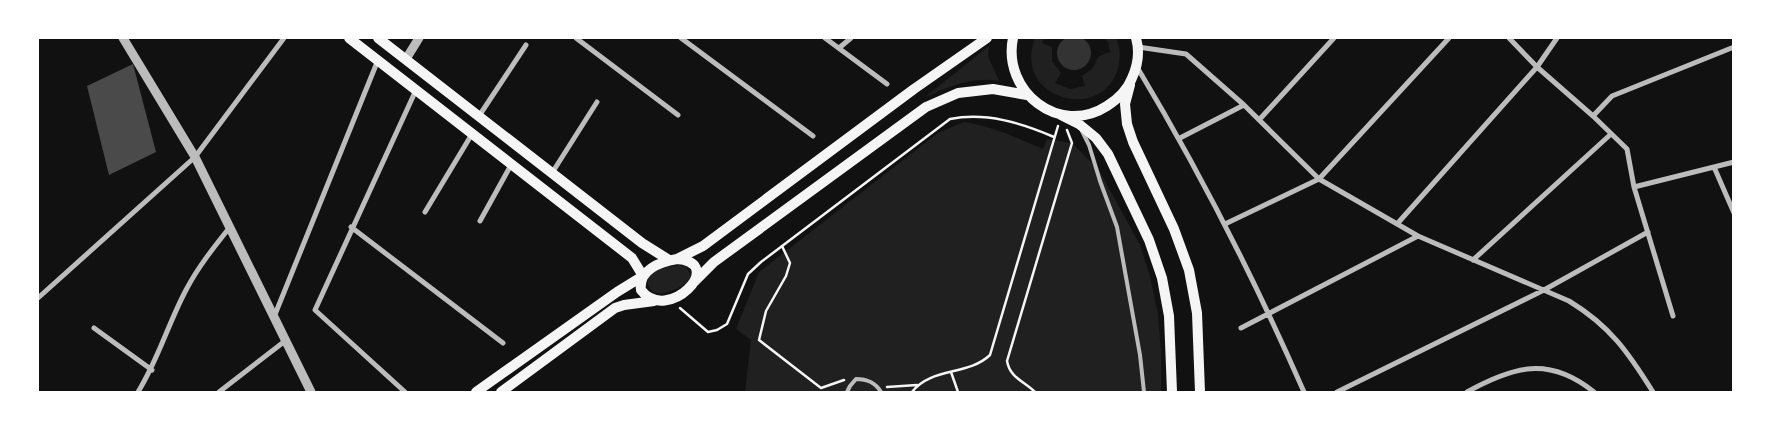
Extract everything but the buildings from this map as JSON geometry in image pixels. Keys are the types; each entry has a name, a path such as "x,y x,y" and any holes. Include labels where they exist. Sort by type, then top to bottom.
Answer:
{"main road":[{"path":"349,38 632,258 643,276"},
{"path":"378,38 642,243 673,259 686,260 694,266 696,273 694,282"},
{"path":"476,392 655,266 704,246 914,89 987,38"},
{"path":"1013,38 1011,59 1016,78 1027,95 1042,108 1078,124 1096,138 1108,154 1149,240 1162,278 1169,316 1172,392"},
{"path":"1137,42 1137,66 1125,104 1127,124 1133,142 1174,229 1189,270 1197,314 1200,392"},
{"path":"1061,115 1081,116 1100,111 1117,100 1130,85"},
{"path":"501,392 616,308 624,305 669,299 686,292 714,262 926,107 958,93 993,89 1027,95"},
{"path":"643,276 640,282 641,290 649,299 654,300"}],"street":[{"path":"123,38 195,157 311,392"},
{"path":"38,298 195,157 284,38"},
{"path":"406,59 419,38"},
{"path":"576,38 678,115"},
{"path":"681,38 813,136"},
{"path":"825,38 888,84"},
{"path":"839,48 851,38"},
{"path":"1259,120 1334,38"},
{"path":"1225,224 1319,179 1449,38"},
{"path":"1509,38 1537,67 1627,149 1634,187 1673,316"},
{"path":"1397,224 1537,67 1557,38"},
{"path":"1137,42 1186,54 1244,105 1319,179 1418,236 1569,301 1589,314 1610,332 1636,365 1653,392"},
{"path":"479,116 526,45"},
{"path":"1593,116 1612,96 1734,47"},
{"path":"274,317 378,60"},
{"path":"1137,66 1180,138 1225,224 1270,313 1304,392"},
{"path":"405,392 315,310 416,89"},
{"path":"552,173 597,102"},
{"path":"1180,138 1244,105"},
{"path":"425,212 472,134"},
{"path":"1473,260 1611,134"},
{"path":"1634,187 1734,162"},
{"path":"480,221 512,164"},
{"path":"1714,167 1734,213"},
{"path":"138,392 152,370 185,291 202,262 231,227"},
{"path":"351,228 503,343"},
{"path":"1337,392 1544,290 1648,232"},
{"path":"1241,328 1418,236"},
{"path":"94,328 152,370"},
{"path":"219,392 286,341"},
{"path":"1467,392 1506,374 1522,369 1537,368 1556,371 1572,377 1594,392"}],"lane":[{"path":"1078,124 1088,145 1117,227 1140,355 1144,392"},
{"path":"847,392 856,380 864,379 872,381 880,390"}],"path":[{"path":"912,392 928,378 977,364 990,355 1061,115"},
{"path":"1035,392 1013,375 1008,368 1007,361 1072,144 1061,115"},
{"path":"669,299 708,332 717,330 727,324 748,274 782,246 950,119 964,116 1007,121 1034,128 1054,137"},
{"path":"782,246 790,264 786,276 766,311 759,340 821,388 835,382 856,380"},
{"path":"951,372 958,392"},
{"path":"880,390 918,385"}],"shaded area":[{"path":"1074,36 1081,37 1086,41 1090,46 1090,60 1086,65 1081,69 1074,70 1067,69 1062,65 1058,60 1057,53 1058,46 1062,41 1067,37"},
{"path":"1035,38 1044,38 1042,43 1052,47 1052,61 1061,73 1055,83 1070,89 1085,86 1082,76 1092,69 1099,56 1110,52 1105,38 1116,38 1119,50 1119,64 1111,83 1097,95 1081,99 1064,97 1048,90 1036,77 1031,60"},
{"path":"989,46 988,56 999,81 970,81 925,97"},
{"path":"964,122 994,129 1043,149 1047,139 1072,143 1099,170 1140,245 1150,276 1158,314 1161,392 745,392 751,340 736,329 759,272 938,133"},
{"path":"680,265 686,267 691,275 684,284 663,293 651,290 648,279 653,273"}]}
